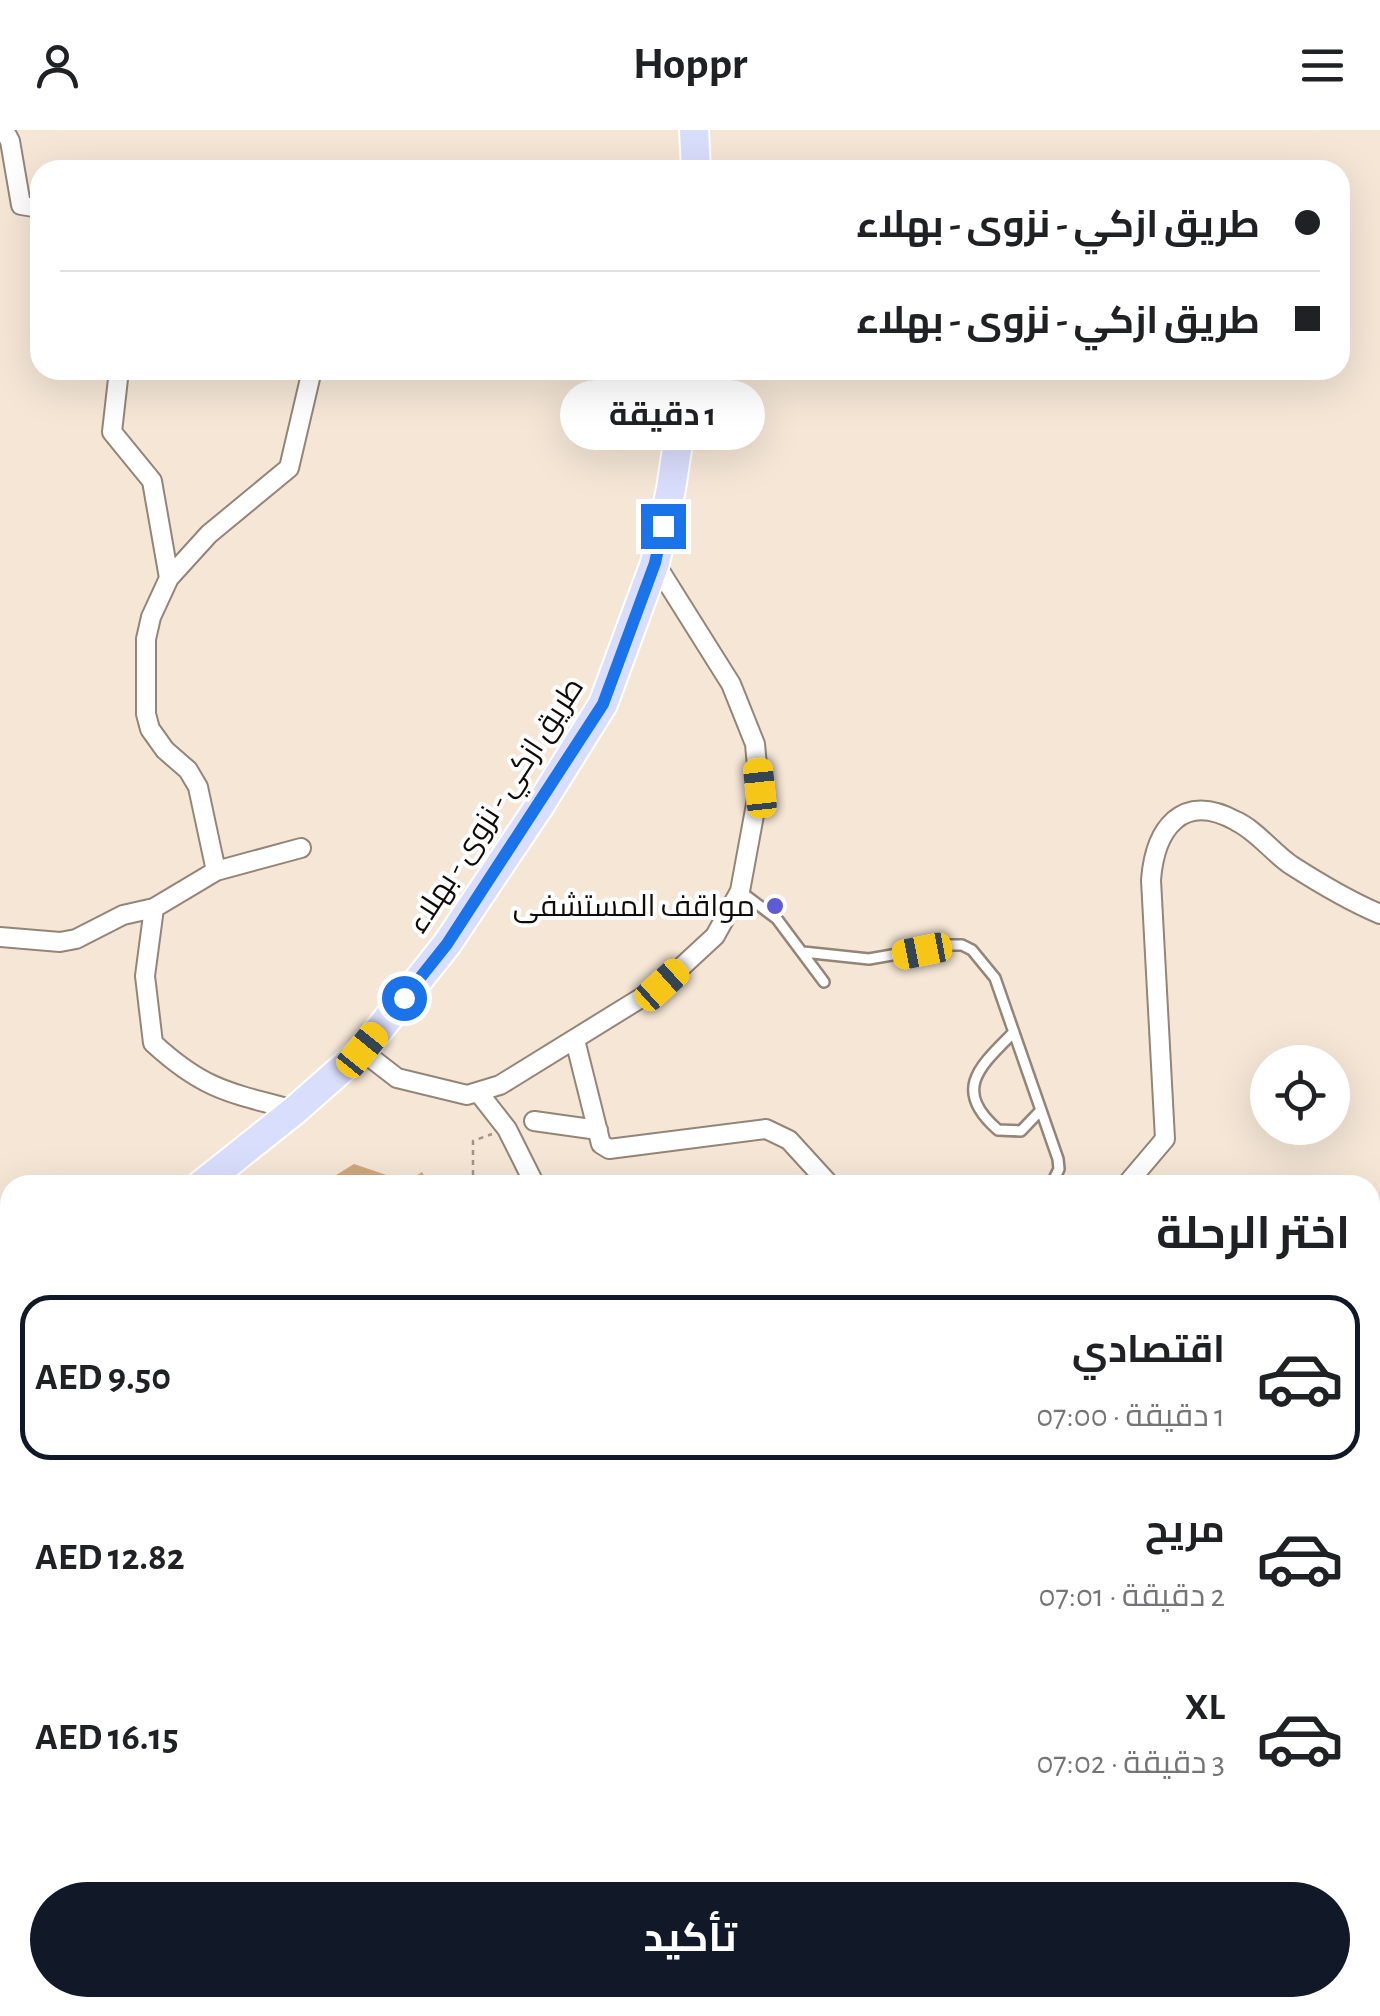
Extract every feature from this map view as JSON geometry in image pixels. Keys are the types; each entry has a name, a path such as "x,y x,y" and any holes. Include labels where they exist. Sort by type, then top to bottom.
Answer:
{"main road":[{"path":"694,130 696,160"},
{"name":"طريق ازكي - نزوى - بهلاء","path":"214,1175 362,1050 447,944 603,704 655,563 672,490 688,380"}],"street":[{"path":"4,130 10,141 21,205 30,206"},
{"path":"118,380 112,432 152,481 169,578"},
{"path":"216,871 198,787 188,770 165,750 150,729 146,714 146,639 150,617 169,578 210,534 289,468 310,380"},
{"path":"362,1050 397,1078 468,1095 500,1086 662,985 716,936 740,890 760,788 755,744 731,684 655,563"},
{"path":"1134,1175 1165,1139 1151,880 1154,851 1166,826 1188,813 1215,811 1240,822 1288,863 1380,914"},
{"path":"0,938 60,942 76,939 124,915 154,908 216,871 301,848"},
{"path":"154,908 146,976 153,1044 182,1071 214,1089 295,1110"},
{"path":"574,1040 602,1144 618,1149 766,1129 789,1140 821,1175"},
{"path":"478,1092 507,1129 530,1175"},
{"path":"534,1120 598,1130"}],"lane":[{"path":"740,890 777,919 824,982"},
{"path":"803,952 869,960 962,945 985,962 995,978 1058,1158 1056,1175"},
{"path":"1014,1032 984,1062 972,1096 978,1111 998,1130 1006,1132 1021,1130 1041,1110"}],"path":[{"path":"474,1175 473,1141 507,1129"}],"building":[{"path":"354,1164 386,1175 336,1175"}],"place":[{"name":"مواقف المستشفى","path":"775,906"}],"route":[{"path":"404,998 447,944 603,704 655,563 663,526"}]}
